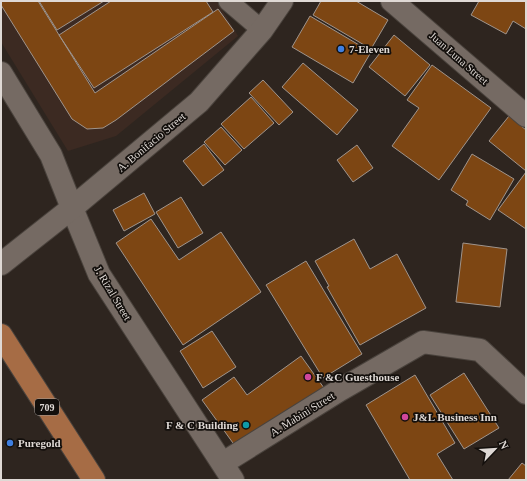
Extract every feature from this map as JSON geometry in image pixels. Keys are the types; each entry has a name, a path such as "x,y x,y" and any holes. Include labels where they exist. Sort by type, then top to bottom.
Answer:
{"main road":[{"name":"709","path":"1,335 94,480"}],"street":[{"path":"228,1 262,30"},
{"name":"A. Bonifacio Street","path":"1,264 72,208 199,102 262,30 282,1"},
{"name":"Juan Luna Street","path":"392,1 526,116"},
{"name":"J. Rizal Street","path":"1,73 50,155 99,274 228,472"},
{"name":"A. Mabini Street","path":"228,472 340,390 423,342 480,350 526,393"}],"shaded area":[{"path":"1,1 217,1 238,36 116,136 68,151 1,42"}],"building":[{"path":"1,1 38,1 95,93 218,9 234,31 116,120 103,128 87,129 72,119 1,5"},
{"path":"39,1 104,1 57,30"},
{"path":"111,1 206,1 213,12 94,88 59,35"},
{"path":"321,1 356,1 388,20 371,49 313,15"},
{"path":"479,1 526,1 526,29 513,21 506,34 471,15"},
{"path":"310,16 371,52 353,83 292,47"},
{"path":"394,35 430,65 405,96 369,67"},
{"path":"303,63 358,110 337,135 282,87"},
{"path":"432,65 491,108 439,180 392,146 419,108 407,100"},
{"path":"263,80 293,112 279,125 249,93"},
{"path":"251,97 274,123 244,149 221,124"},
{"path":"509,116 526,130 526,171 489,141"},
{"path":"221,127 242,150 225,165 204,142"},
{"path":"204,144 224,170 203,186 183,161"},
{"path":"357,145 373,168 353,182 337,160"},
{"path":"472,154 514,179 490,220 466,205 468,201 451,190"},
{"path":"526,172 526,229 498,210"},
{"path":"144,193 155,214 124,231 113,210"},
{"path":"181,197 203,233 178,248 156,212"},
{"path":"151,219 179,260 221,232 261,292 183,345 116,243"},
{"path":"354,239 370,269 397,254 426,308 360,345 327,287 329,286 315,261"},
{"path":"463,243 507,249 500,307 456,302"},
{"path":"306,261 362,354 323,378 266,285"},
{"path":"212,331 236,367 203,388 180,351"},
{"name":"F & C Building","path":"301,356 324,388 238,450 202,400 234,377 247,395"},
{"path":"464,373 499,428 464,449 430,395"},
{"path":"415,375 455,443 437,454 453,480 410,480 366,405"},
{"path":"522,463 526,466 526,480 508,480"}],"place":[{"name":"7-Eleven","path":"341,49"},
{"name":"F &C Guesthouse","path":"308,377"},
{"name":"J&L Business Inn","path":"405,417"},
{"name":"F & C Building","path":"246,425"},
{"name":"Puregold","path":"10,443"}]}
